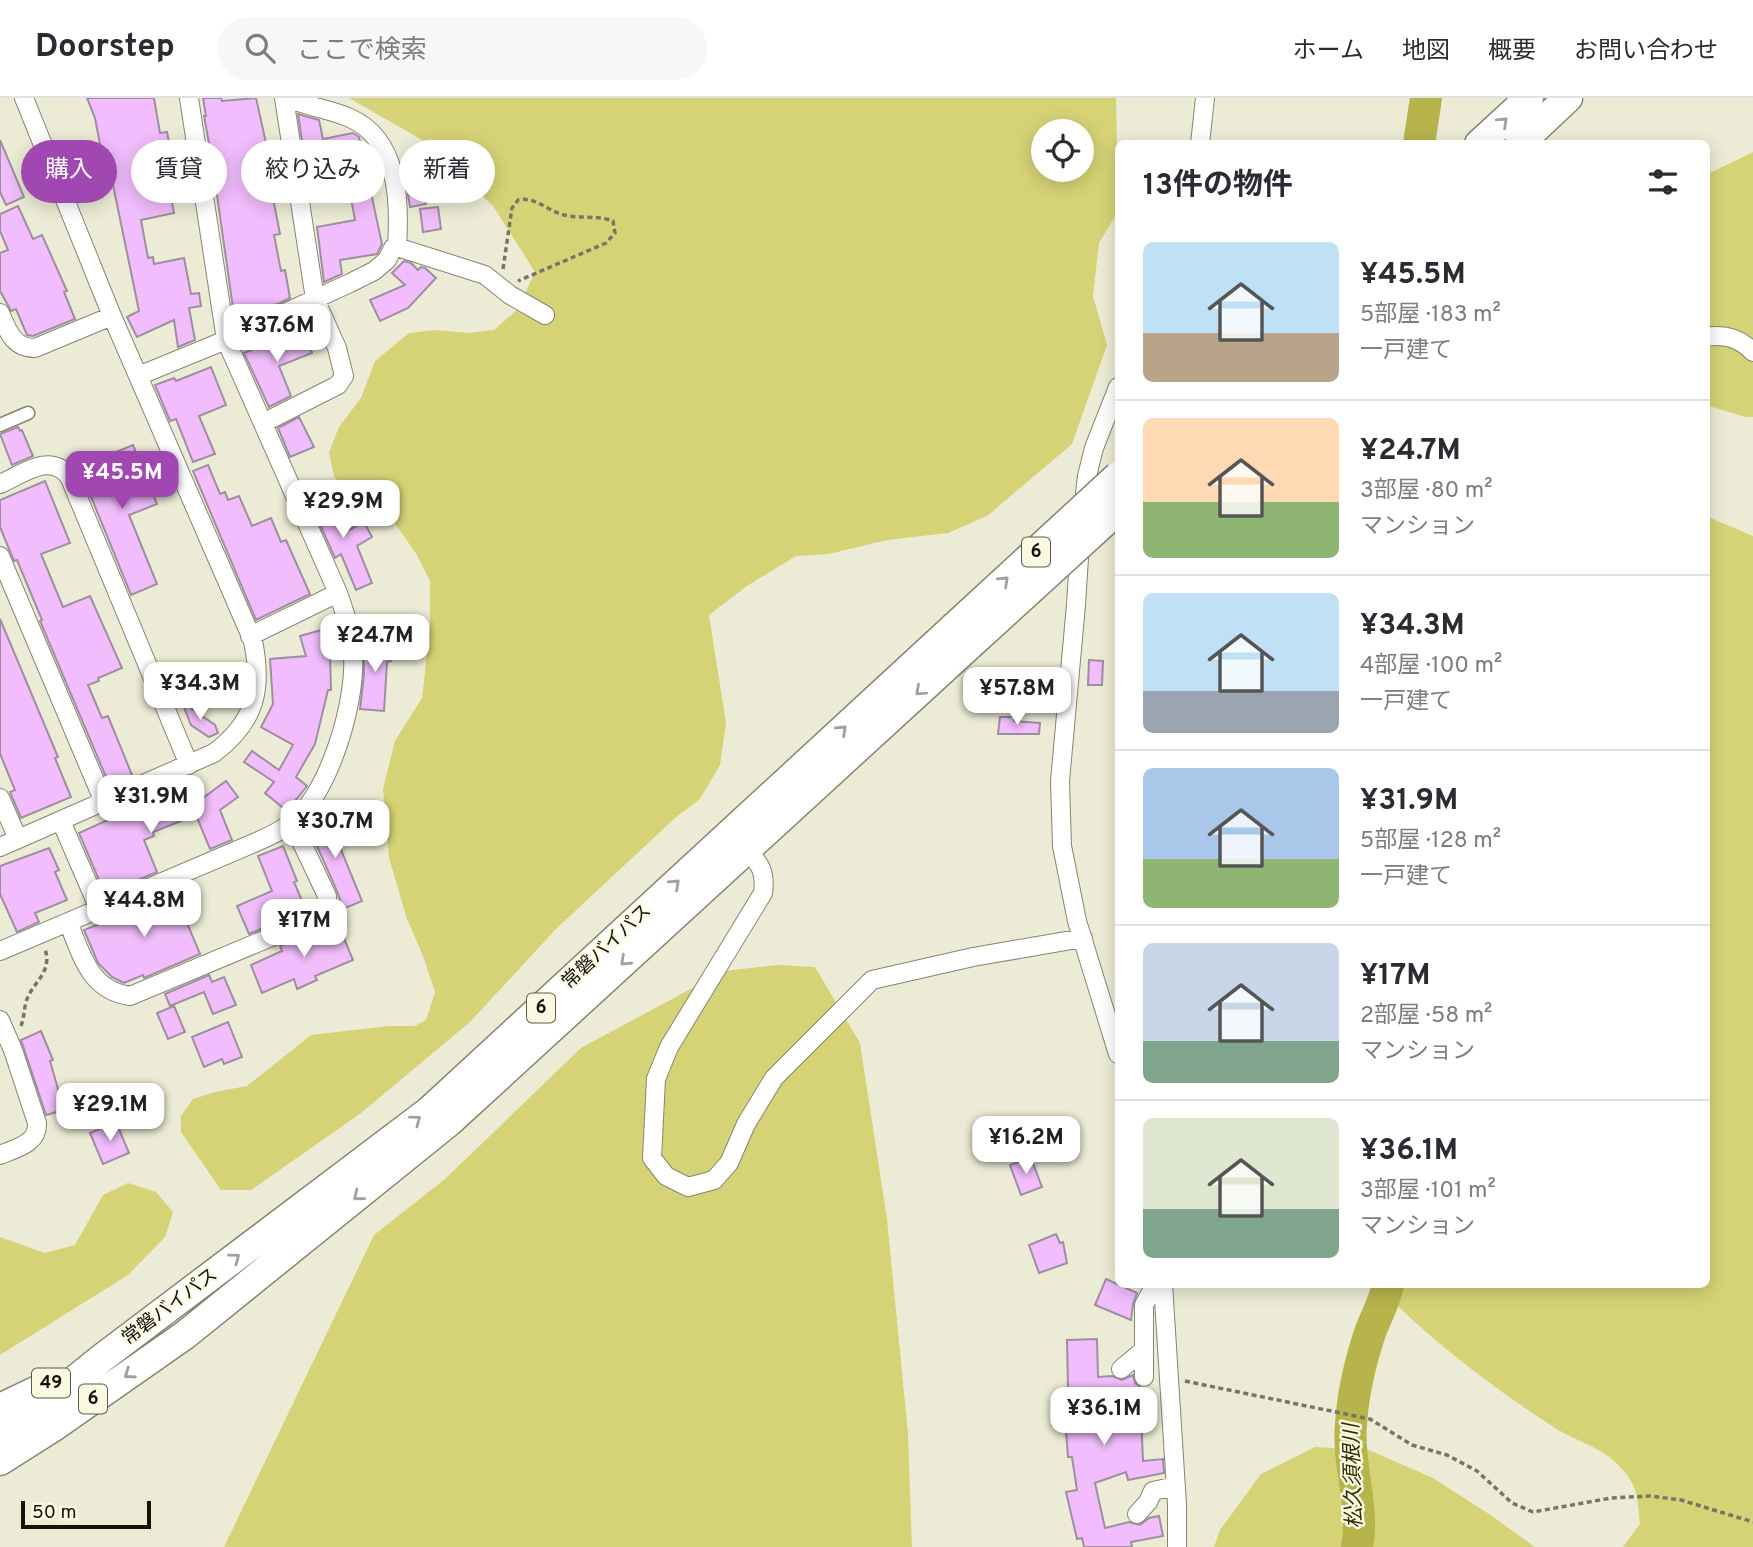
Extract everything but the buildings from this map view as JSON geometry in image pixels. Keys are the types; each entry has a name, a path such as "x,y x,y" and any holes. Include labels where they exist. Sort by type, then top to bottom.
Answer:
{"highway":[{"path":"1485,140 1534,106 1568,98"},
{"path":"1521,140 1534,106"},
{"name":"常磐バイパス","path":"0,1461 185,1335 449,1122 747,849 962,636 1115,479"},
{"name":"常磐バイパス","path":"0,1433 44,1405 429,1111 962,636 1115,512"},
{"name":"49","path":"0,1408 103,1358"},
{"path":"0,1472 52,1428"}],"street":[{"path":"0,847 214,753 225,745 250,713 255,697 258,666 250,636 111,316 24,98"},
{"path":"0,951 254,843 292,822 309,803 325,775 345,721 353,682 354,654 350,631 338,593 226,340 189,98"},
{"path":"263,423 338,385 344,376 337,348 315,299 286,98 350,118 368,130 380,144 393,167 399,218 397,247"},
{"path":"1200,140 1205,98"},
{"path":"138,376 226,340 374,271 387,260 393,248 397,247 485,275 545,315"},
{"path":"0,313 14,342 25,348 35,348 111,316"},
{"path":"1710,336 1722,334 1743,343 1753,352"},
{"path":"1115,395 1094,448 1087,476 1060,780 1062,846 1083,938 1115,1044"},
{"path":"0,425 28,413"},
{"path":"0,484 43,465 53,464 62,468 69,477 189,765"},
{"path":"0,556 104,802"},
{"path":"250,636 338,593"},
{"path":"0,798 18,839"},
{"path":"61,821 99,909"},
{"path":"68,922 92,976 104,987 130,996 319,916 326,911 327,896 292,822"},
{"path":"747,849 762,867 765,879 763,893 669,1047 656,1079 652,1158 666,1176 688,1187 713,1180 729,1163 746,1124 774,1078 872,980 973,957 1083,938"},
{"path":"0,1154 33,1140 37,1132 37,1123 5,1039"},
{"path":"1144,1377 1144,1305 1157,1288"},
{"path":"1162,1288 1176,1486 1177,1547"},
{"path":"1121,1369 1144,1350"},
{"path":"1137,1514 1148,1502 1153,1491 1176,1486"}],"path":[{"path":"518,200 533,200 562,215 602,217 613,221 615,233 606,243 501,288 512,208 518,200"},
{"path":"5,1039 17,1034 26,1002 45,974 48,961 39,934"},
{"path":"1169,1378 1370,1419 1412,1445 1447,1455 1477,1471 1512,1503 1533,1512 1611,1498 1650,1496 1681,1500 1753,1522"}],"shaded area":[{"path":"349,98 1116,98 1115,217 1099,243 1093,296 1107,345 1072,444 987,516 948,533 887,540 829,554 796,556 747,586 709,615 726,723 720,765 700,799 675,818 556,929 470,1022 361,1113 251,1190 221,1190 181,1132 181,1116 193,1099 247,1086 311,1035 389,1026 415,1026 426,1020 435,992 407,919 389,858 383,789 395,741 422,698 430,628 430,581 417,555 394,522 358,500 334,477 329,452 339,427 361,398 375,361 409,333 494,330 518,309 535,272 490,203 495,203 495,140 422,140"},
{"path":"1753,152 1753,417 1710,406 1710,173"},
{"path":"1710,518 1753,536 1753,1547 1623,1547 1640,1524 1635,1490 1623,1470 1602,1452 1555,1428 1484,1379 1380,1288 1710,1288"},
{"path":"778,965 815,967 860,1043 887,1219 908,1433 912,1547 224,1547 374,1235 445,1179 581,1048 724,971"},
{"path":"128,1183 156,1192 173,1212 165,1237 128,1275 0,1355 0,1237 45,1253 75,1245 103,1195"},
{"path":"1315,1447 1369,1450 1433,1478 1535,1547 1214,1547 1220,1530 1261,1474"}],"waterway":[{"name":"松久須根川","path":"1420,140 1426,98"},
{"name":"松久須根川","path":"1357,1547 1359,1517 1351,1454 1352,1412 1364,1353 1387,1288"}]}
